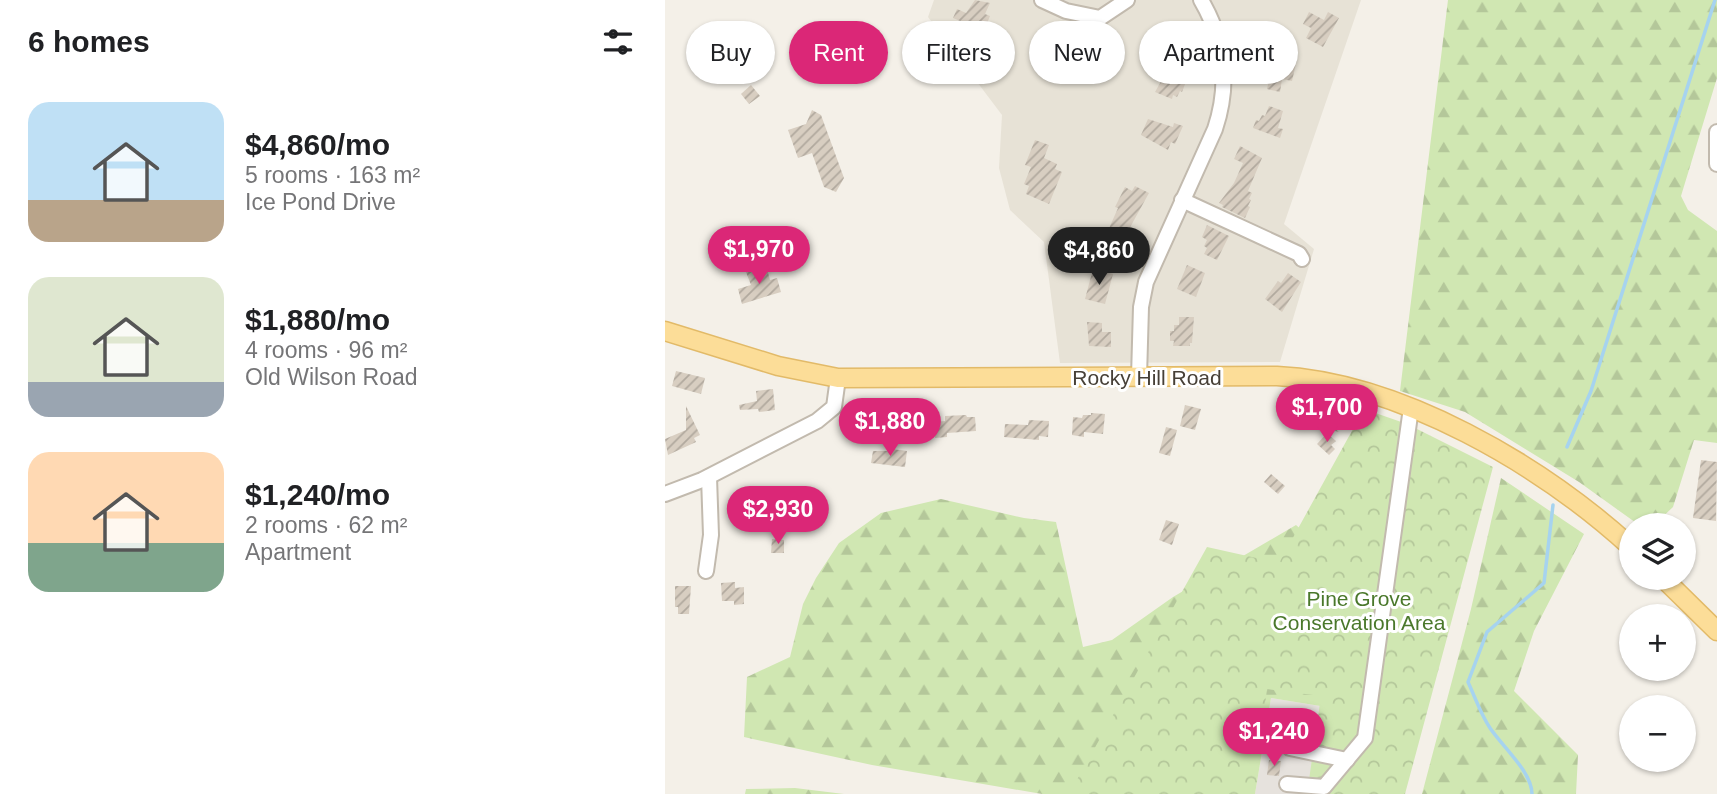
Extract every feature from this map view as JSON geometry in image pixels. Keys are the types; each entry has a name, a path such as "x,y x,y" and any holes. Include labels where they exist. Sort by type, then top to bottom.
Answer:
{"main road":[{"name":"Rocky Hill Road","path":"665,331 695,338 778,366 838,378 1277,376 1317,379 1373,393 1467,435 1522,466 1593,515 1619,537"},
{"path":"1675,590 1717,631"}],"street":[{"path":"1042,0 1066,11 1100,18 1127,0"},
{"path":"1139,377 1141,307 1146,282 1215,129 1224,92 1221,46 1202,0"},
{"path":"1717,132 1717,163"},
{"path":"1182,200 1299,254 1303,259"},
{"path":"665,494 706,479 817,421 834,407 838,378"},
{"path":"1287,785 1324,787 1365,738 1411,408"},
{"path":"706,479 711,496 712,535 706,571"},
{"path":"1290,748 1347,760"}],"shaded area":[{"path":"934,0 1361,0 1284,224 1314,249 1280,362 1060,363 1044,242 1010,210 999,168 1002,115 979,84 1015,84 1015,21 931,21 928,17"},
{"path":"1271,698 1351,711 1337,794 1255,794"}],"green space":[{"path":"1448,0 1717,0 1717,78 1681,196 1688,210 1717,231 1717,443 1694,440 1673,507 1667,513 1622,513 1579,482 1465,412 1400,391"},
{"name":"Pine Grove Conservation Area","path":"1364,409 1407,424 1493,467 1405,794 1307,794 1321,696 1267,689 1254,794 1069,794 1207,547 1279,563"},
{"path":"1501,478 1584,534 1534,631 1514,691 1578,755 1576,794 1422,794 1471,609"},
{"path":"941,499 1024,518 1056,522 1083,647 1112,640 1173,597 1296,525 1321,547 1351,711 1271,698 1255,794 1042,794 872,765 744,737 747,677 790,657 803,604 839,543 881,513"},
{"path":"795,788 844,794 745,794 746,789"}],"building":[{"path":"975,0 990,3 985,14 990,16 988,21 960,21 953,18 957,9 966,13"},
{"path":"1309,12 1324,20 1328,12 1339,18 1323,47 1306,38 1311,28 1303,24"},
{"path":"1160,84 1185,84 1182,92 1180,91 1177,97 1173,95 1172,99 1155,92"},
{"path":"1268,84 1281,84 1280,92 1267,89"},
{"path":"751,85 760,96 749,104 741,94"},
{"path":"1269,106 1283,111 1278,128 1283,129 1280,138 1253,128 1256,120 1259,121 1262,115 1265,116"},
{"path":"812,110 821,115 844,178 836,192 824,187 812,153 798,158 788,130 806,124"},
{"path":"1148,119 1173,127 1174,123 1183,126 1175,144 1171,142 1168,150 1141,135"},
{"path":"1035,140 1049,145 1044,158 1057,164 1055,169 1062,172 1049,204 1026,194 1029,186 1024,184 1031,167 1025,165"},
{"path":"1240,146 1262,158 1248,191 1252,193 1245,218 1219,203 1234,183 1243,163 1234,159"},
{"path":"1135,186 1149,193 1128,231 1130,232 1119,259 1099,251 1125,187 1132,191"},
{"path":"1207,225 1229,236 1217,260 1204,254 1207,240 1202,237"},
{"path":"762,265 764,270 767,269 770,280 777,278 781,292 742,304 738,289 751,285 746,272"},
{"path":"1187,265 1205,273 1196,297 1177,289"},
{"path":"1093,269 1113,274 1105,304 1085,299"},
{"path":"1288,273 1301,282 1282,312 1265,299 1278,281 1281,283"},
{"path":"1179,317 1194,317 1190,346 1173,346 1174,341 1170,341 1170,331 1174,331 1174,325 1179,325"},
{"path":"1087,322 1102,323 1102,332 1111,332 1111,347 1089,346"},
{"path":"676,371 705,378 701,394 672,386"},
{"path":"773,389 775,410 740,410 739,405 757,401 756,391"},
{"path":"1185,405 1201,409 1195,430 1180,426"},
{"path":"686,406 700,435 694,438 696,442 668,455 665,439 686,430"},
{"path":"1305,407 1320,411 1319,416 1339,432 1301,422"},
{"path":"1105,414 1103,434 1084,432 1084,437 1072,435 1073,417 1082,418 1083,415"},
{"path":"945,416 975,417 976,431 947,433 947,437 935,438 934,422 945,421"},
{"path":"1029,420 1049,421 1048,437 1039,436 1039,440 1004,437 1005,424 1028,425"},
{"path":"1166,427 1177,430 1170,456 1159,453"},
{"path":"1327,433 1336,441 1331,445 1335,449 1329,455 1317,444"},
{"path":"873,451 907,451 905,467 871,463"},
{"path":"1701,460 1717,462 1716,521 1696,518 1696,513 1694,513"},
{"path":"1271,474 1285,486 1278,494 1264,482"},
{"path":"782,507 810,509 810,523 782,525"},
{"path":"1166,520 1179,524 1172,545 1159,540"},
{"path":"772,539 784,540 784,553 771,553"},
{"path":"735,582 735,588 744,587 744,604 734,605 734,601 722,601 721,583"},
{"path":"675,586 691,586 689,614 678,614 678,607 675,607"},
{"path":"1269,760 1281,761 1279,776 1267,775"}],"waterway":[{"path":"1567,447 1591,391 1715,0"},
{"path":"1532,794 1527,777 1487,723 1468,682 1487,632 1544,583 1553,505"}]}
